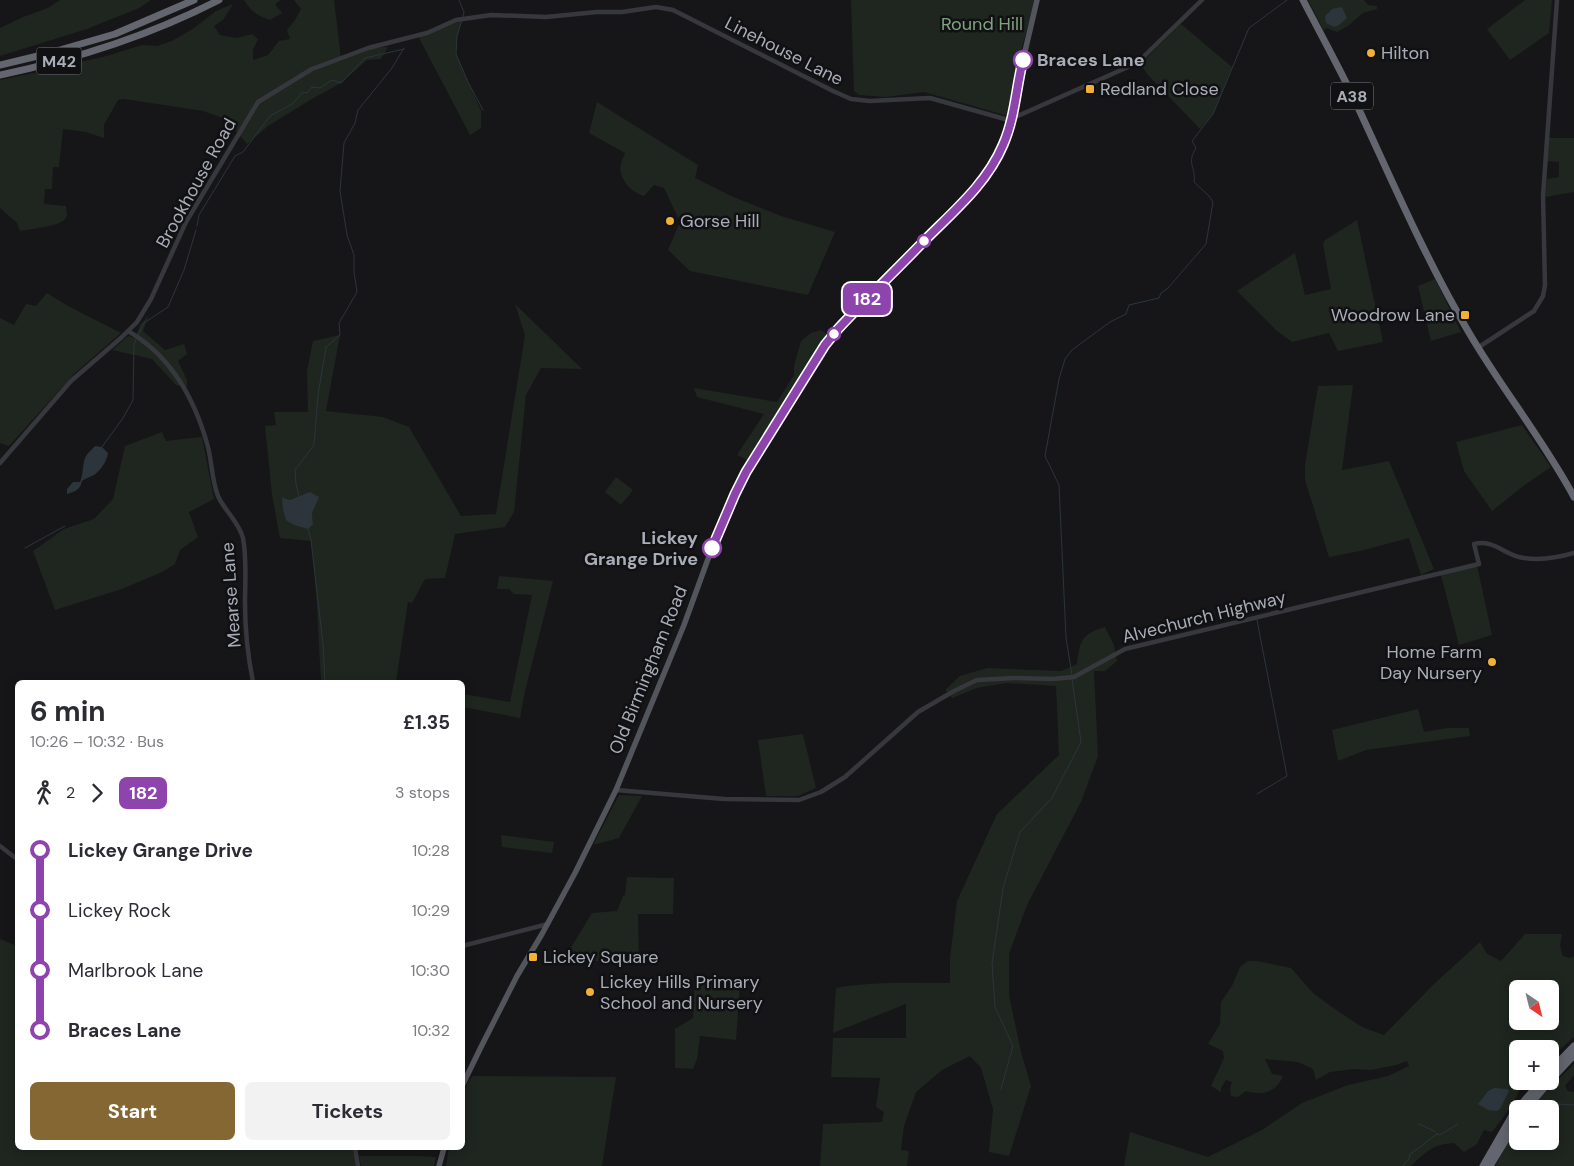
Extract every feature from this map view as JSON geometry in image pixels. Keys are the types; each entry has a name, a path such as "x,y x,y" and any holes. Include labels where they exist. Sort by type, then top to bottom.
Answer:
{"highway":[{"name":"M42","path":"0,65 115,34 194,0"},
{"name":"M42","path":"0,75 60,61 117,44 181,19 219,0"},
{"name":"A38","path":"1303,0 1468,331 1521,414 1558,466 1574,496"},
{"path":"1559,1062 1574,1046"},
{"path":"1559,1072 1574,1056"},
{"path":"1483,1166 1513,1114 1533,1090"},
{"path":"1534,1100 1542,1090"},
{"path":"1490,1166 1509,1135"}],"main road":[{"name":"Old Birmingham Road","path":"465,1080 517,976 575,873 616,790 684,625 712,548 746,472 825,345 844,322 983,180 1003,147 1012,120 1019,77 1036,0"},
{"path":"439,1166 443,1150"}],"street":[{"path":"1012,120 1137,63 1202,0"},
{"path":"1479,347 1534,311 1543,296 1545,285 1543,196 1557,0"},
{"name":"Linehouse Lane","path":"456,20 491,15 546,17 663,7 673,10 833,92 852,99 870,102 930,98 1012,120"},
{"name":"Brookhouse Road","path":"0,463 72,380 137,322 150,299 186,222 258,102 312,69 368,48 427,33 456,20"},
{"path":"137,322 137,336"},
{"name":"Mearse Lane","path":"128,331 137,336 160,356 176,374 190,396 208,447 218,496 242,537 246,562 245,605 253,680"},
{"name":"Alvechurch Highway","path":"616,790 724,799 799,800 820,792 845,777 918,712 977,680 1074,678 1126,649 1479,564 1474,544 1482,542 1519,557 1543,559 1574,553"},
{"path":"0,846 15,858"},
{"path":"465,945 548,924"},
{"path":"355,1150 358,1166"}],"green space":[{"path":"60,0 151,0 139,8 87,29 0,56 0,28 48,8"},
{"path":"244,0 281,0 275,4 282,13 270,20 255,13"},
{"path":"294,0 334,0 341,58 368,48 388,47 381,59 367,60 341,83 268,126 247,144 236,131 237,123 203,111 124,99 118,100 104,125 104,138 86,132 63,129 59,167 53,167 52,189 45,189 44,204 66,206 67,216 63,221 20,231 17,223 0,208 0,80 33,73 47,75 61,66 103,57 142,45 157,46 172,41 194,28 216,11 233,4 223,20 214,26 220,35 237,38 252,34 258,39 253,50 253,60 268,55 279,41 290,39 287,30 301,9"},
{"name":"Round Hill","path":"851,0 1034,0 1008,116 924,92 886,97 859,95 854,91"},
{"path":"1308,0 1364,0 1368,5 1377,6 1377,9 1363,13 1348,26 1337,32 1326,28 1324,31"},
{"path":"1525,0 1552,0 1549,33 1510,60 1487,29"},
{"path":"462,22 457,36 456,54 481,111 481,128 470,135 419,38 453,23"},
{"path":"1181,24 1232,67 1213,114 1200,129 1148,75 1140,64"},
{"path":"597,102 698,165 695,178 731,196 781,216 835,232 808,295 690,271 668,250 680,222 664,188 654,185 644,196 632,190 625,182 620,169 625,153 589,133"},
{"path":"1549,138 1574,138 1574,192 1545,197 1547,179 1559,177 1559,162 1547,161"},
{"path":"1357,220 1383,342 1338,351 1329,333 1292,342 1277,331 1237,291 1295,253 1305,295 1331,289 1323,244 1325,240"},
{"path":"1435,279 1461,332 1431,341 1418,286"},
{"path":"47,293 121,333 75,373 9,446 0,443 0,318 14,325 26,304 36,306"},
{"path":"515,304 582,369 541,368 526,395 514,512 505,527 455,534 445,578 425,579 412,603 408,602 396,680 321,680 311,541 280,538 272,495 265,426 276,425 274,412 308,412 307,371 313,341 340,335 326,411 383,417 409,427 461,516 496,514 525,335","holes":["283,497 290,500 300,497 312,513 313,524"]},
{"path":"149,315 143,331 165,350 184,344 187,354 178,361 187,380 187,387 176,385 152,359 112,350 128,336 135,338 140,325"},
{"path":"821,330 826,333 824,339 747,460 737,455 764,414 697,397 694,388 777,402 794,375 794,366 801,341 811,333"},
{"path":"1353,385 1342,470 1389,461 1434,569 1421,575 1409,538 1329,557 1305,480 1305,465 1318,386"},
{"path":"1522,425 1551,467 1492,511 1464,471 1456,442"},
{"path":"162,432 166,441 202,437 214,499 189,512 198,537 180,550 175,564 162,572 122,589 55,610 33,551 64,529 94,519 113,499 125,446"},
{"path":"616,477 633,490 621,505 605,492"},
{"path":"1477,565 1492,635 1459,645 1441,575"},
{"path":"499,576 553,581 520,718 465,707 465,694 510,702 532,595 514,594 509,589 497,589"},
{"path":"1105,627 1114,645 1117,661 1105,671 1094,671 1098,756 1081,802 1027,905 1009,954 1009,995 1021,1052 1031,1086 1009,1156 989,1152 993,1109 981,1068 970,1056 942,1070 916,1092 904,1126 901,1150 909,1151 907,1166 820,1166 823,1124 882,1122 884,1112 876,1107 880,1078 831,1077 833,1038 906,1038 906,1004 833,1033 836,988 878,983 950,983 950,958 957,901 997,814 1059,755 1056,686 1006,683 977,688 952,698 945,690 960,676 987,668 1061,671 1077,664 1079,650 1086,636"},
{"path":"1418,709 1424,732 1447,728 1469,728 1470,736 1366,750 1338,761 1332,730"},
{"path":"803,734 816,788 798,796 766,796 758,740"},
{"path":"619,795 642,796 619,838 593,845"},
{"path":"501,835 554,842 552,853 502,847"},
{"path":"627,877 674,878 673,914 638,914 639,965 574,959 574,954 570,949 592,913 617,911 625,895"},
{"path":"1525,934 1562,934 1560,946 1563,956 1571,958 1574,956 1574,1037 1559,1050 1559,1040 1509,1040 1509,1090 1519,1090 1515,1100 1509,1100 1509,1110 1492,1132 1484,1130 1477,1144 1464,1152 1454,1143 1441,1145 1426,1153 1411,1166 1124,1166 1130,1132 1208,1157 1262,1130 1302,1103 1348,1085 1388,1076 1409,1066 1407,1061 1371,1070 1355,1069 1330,1072 1316,1080 1313,1069 1298,1062 1265,1059 1272,1074 1283,1076 1277,1086 1268,1092 1246,1091 1238,1097 1231,1096 1230,1088 1232,1082 1226,1080 1221,1088 1221,1092 1211,1086 1224,1058 1223,1051 1208,1044 1220,1024 1221,1002 1232,986 1240,967 1248,961 1291,968 1313,993 1332,1007 1362,1027 1384,1035 1434,984 1480,942 1487,954 1501,961"},
{"path":"0,939 15,945 15,1150 353,1150 356,1166 0,1166"},
{"path":"695,980 740,984 736,1040 700,1036 697,1059 693,1069 675,1068 675,1029 693,1018"},
{"path":"1574,1064 1574,1075 1565,1086 1568,1091 1574,1092 1574,1166 1495,1166 1509,1141 1509,1150 1559,1150 1559,1100 1538,1100 1547,1090 1559,1090 1559,1078"},
{"path":"473,1076 616,1077 602,1166 446,1166 449,1150 465,1150 465,1090"},
{"path":"359,1156 436,1157 434,1166 361,1166"}],"shaded area":[{"path":"1342,7 1347,18 1334,27 1326,23 1325,16 1332,9"},
{"path":"95,446 102,447 108,453 103,465 94,475 82,481 77,490 67,494 67,489 73,482 80,482 85,459"},
{"path":"310,492 319,497 312,513 313,524 308,529 294,525 286,520 282,497 290,500"},
{"path":"1494,1088 1507,1089 1509,1091 1500,1109 1497,1111 1488,1110 1478,1104 1488,1091"}],"waterway":[{"path":"459,0 464,12 463,17"},
{"path":"1072,675 1066,638 1059,485 1045,456 1059,379 1065,359 1072,350 1110,322 1126,314 1129,305 1159,298 1161,293 1168,288 1206,244 1213,202 1194,182 1192,158 1196,148 1192,141 1213,114 1249,28 1287,0"},
{"path":"462,20 457,36 456,54 483,110"},
{"path":"299,497 295,470 314,445 318,395 326,347 340,335 339,323 357,292 354,255 347,235 340,191 344,143 355,123 358,110 392,68 404,48"},
{"path":"197,226 199,215 235,156 243,152 270,116 292,104 303,92 307,93 312,87 320,88 332,80 341,83 365,58 404,49"},
{"path":"138,335 144,323 168,307 184,270 196,230"},
{"path":"102,447 123,418 133,400 134,344 136,340"},
{"path":"25,548 65,526"},
{"path":"308,529 311,540 323,644 325,680"},
{"path":"1257,620 1287,776 1257,794"},
{"path":"1001,1089 1013,1046 995,1007 992,964 1003,888 1020,832 1052,798 1081,742 1072,679"},
{"path":"1559,1104 1574,1105"},
{"path":"1419,1124 1437,1134"},
{"path":"1403,1166 1409,1159 1410,1154 1437,1134 1440,1135 1458,1124"}],"bus line":[{"name":"182","path":"712,548 746,472 825,345 838,329 959,206 988,173 1003,147 1013,118 1023,60"}],"place":[{"name":"Hilton","path":"1371,53"},
{"name":"Braces Lane","path":"1023,60"},
{"name":"Redland Close","path":"1090,89"},
{"name":"Gorse Hill","path":"670,221"},
{"name":"Woodrow Lane","path":"1465,315"},
{"name":"Lickey Grange Drive","path":"712,548"},
{"name":"Home Farm Day Nursery","path":"1492,662"},
{"name":"Lickey Square","path":"533,957"},
{"name":"Lickey Hills Primary School and Nursery","path":"590,992"}]}
